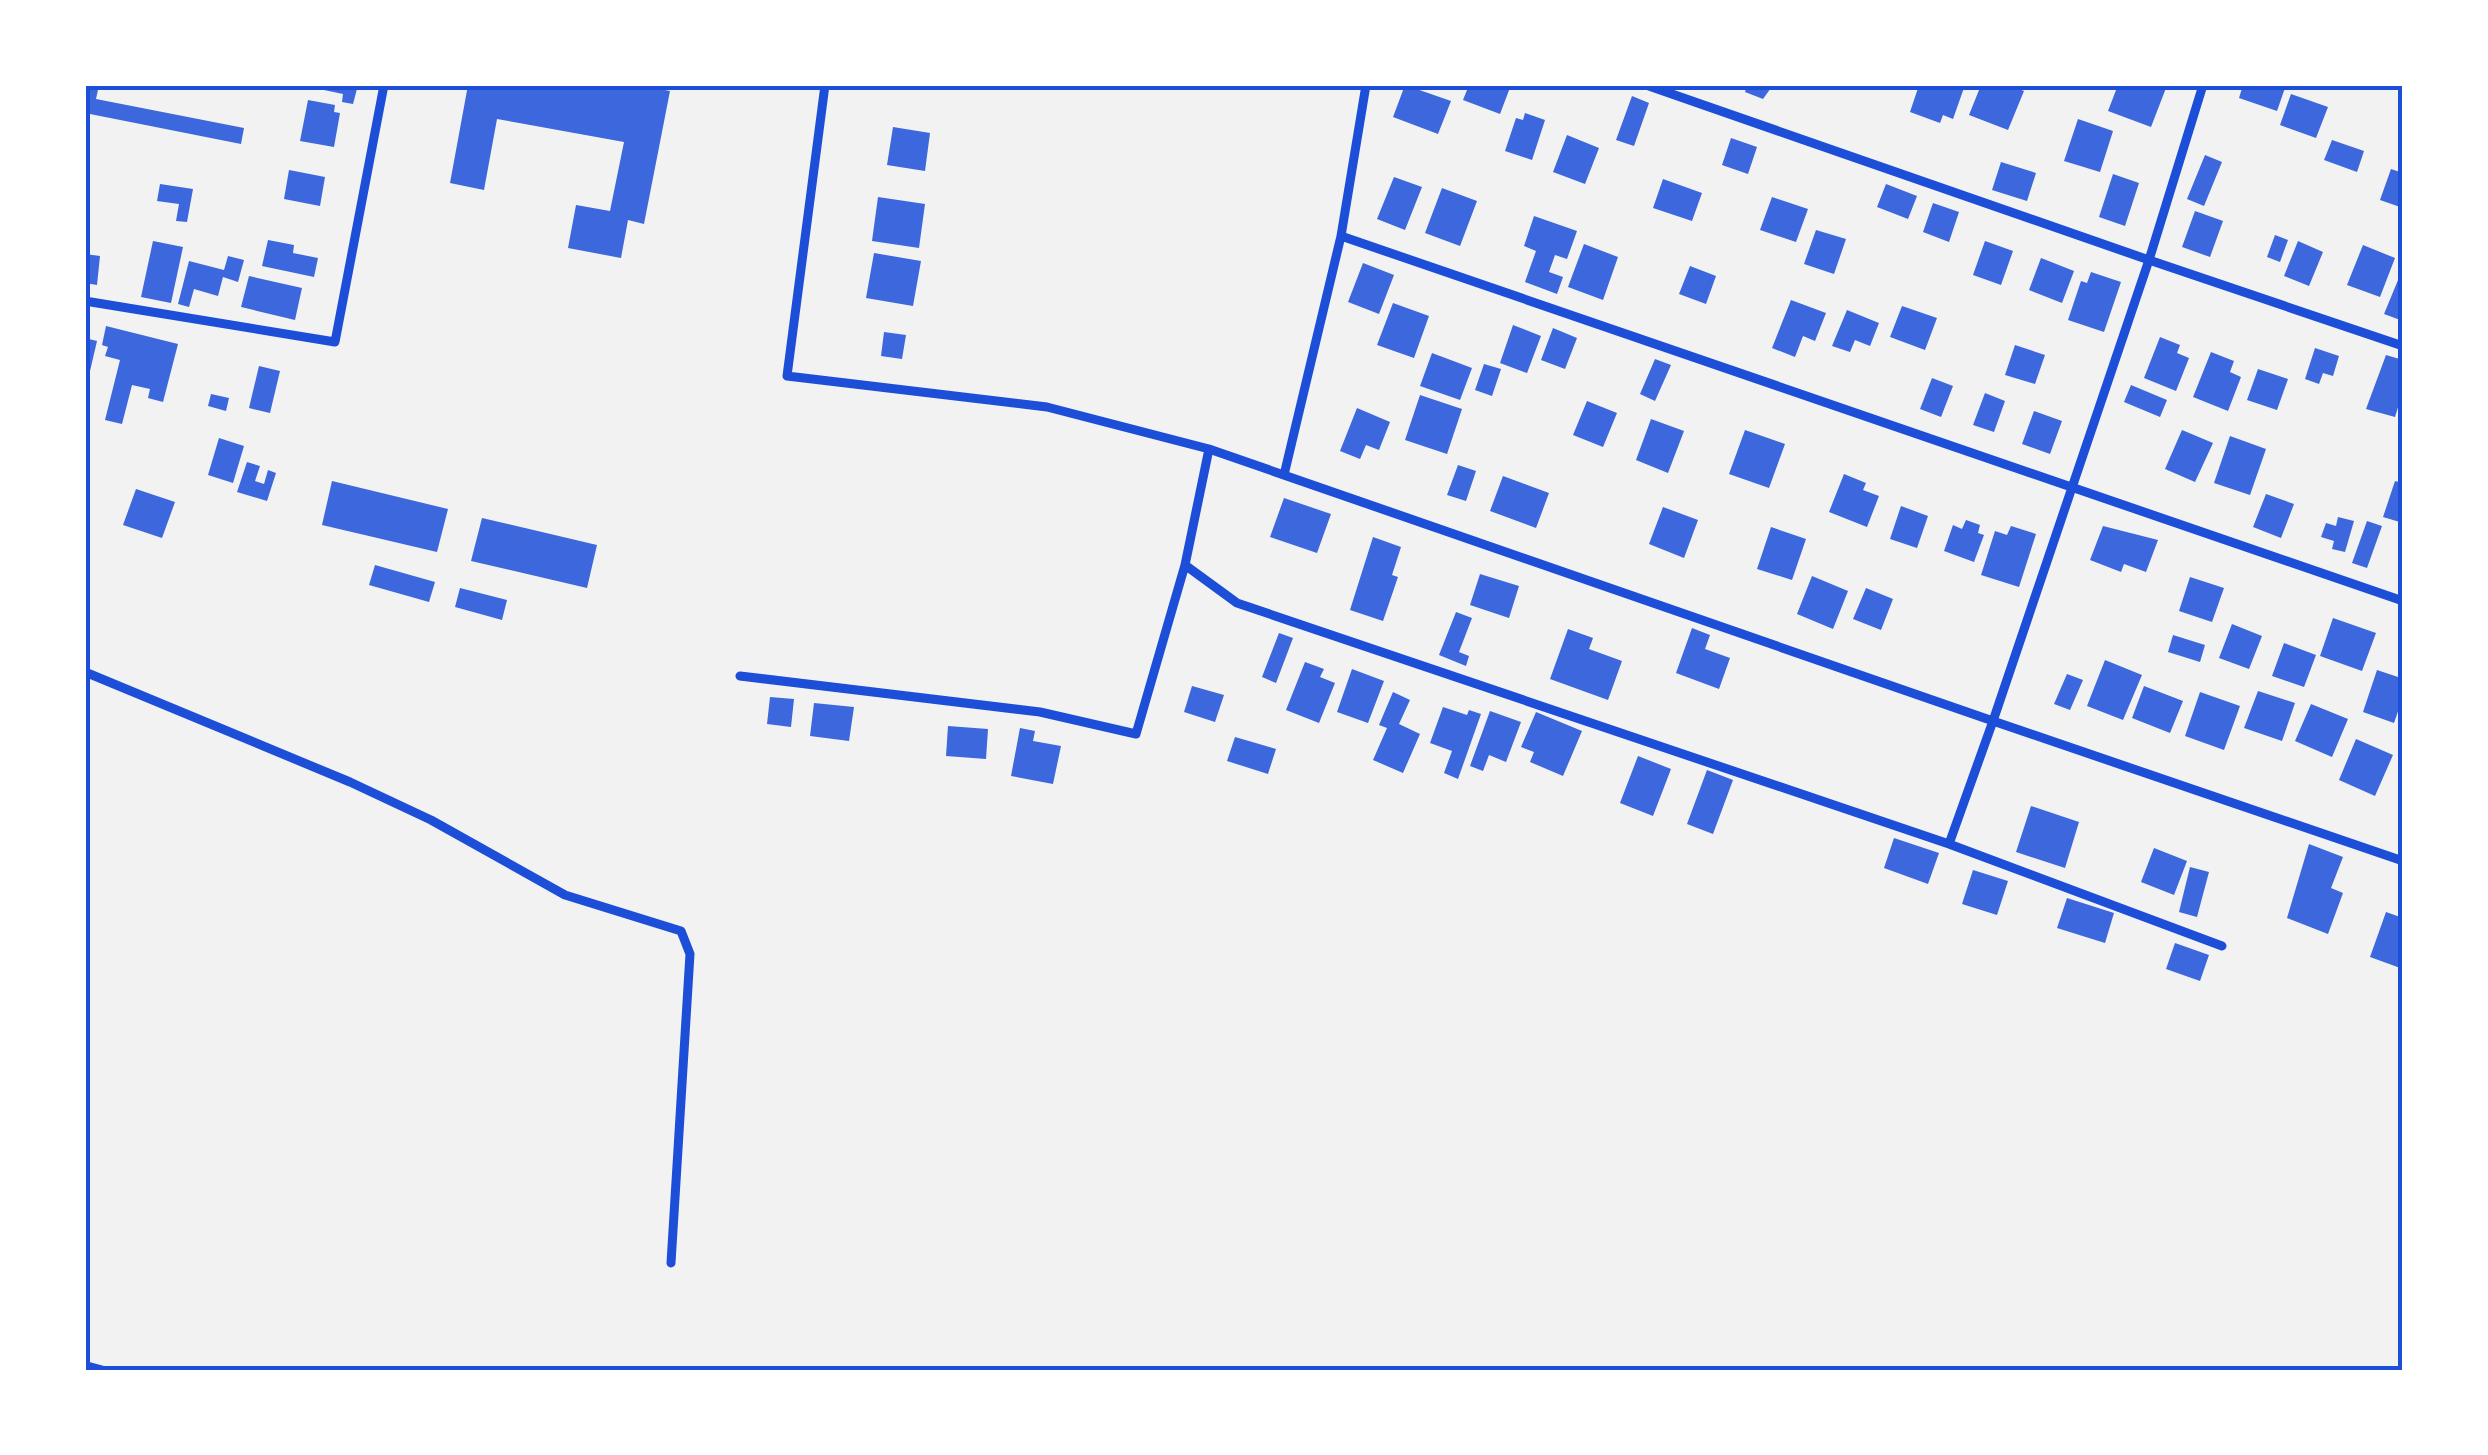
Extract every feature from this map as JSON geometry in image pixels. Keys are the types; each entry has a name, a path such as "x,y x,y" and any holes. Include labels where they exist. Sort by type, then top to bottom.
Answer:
{"street":[{"path":"85,301 335,342 384,85"},
{"path":"825,85 787,376 1047,407 1209,449 2403,861"},
{"path":"1284,474 1341,236 1366,85"},
{"path":"1646,85 2403,346"},
{"path":"1949,844 2149,260 2203,85"},
{"path":"1341,236 2403,601"},
{"path":"740,676 1040,712 1136,734 1185,565 1209,449"},
{"path":"1185,565 1237,603 1949,844 2222,946"},
{"path":"85,672 350,782 431,820 565,895 681,931 690,954 671,1264"}],"path":[{"path":"85,1363 111,1370"}],"building":[{"path":"85,85 99,85 96,99 244,128 241,144 85,113"},
{"path":"325,85 358,85 353,104 342,102 343,94 324,90"},
{"path":"468,85 639,85 670,91 644,224 628,220 621,258 568,248 576,205 610,211 624,142 497,119 484,190 450,183"},
{"path":"1405,85 1451,101 1438,134 1393,117"},
{"path":"1469,85 1511,85 1500,114 1463,100"},
{"path":"1747,85 1773,85 1763,99 1745,92"},
{"path":"1919,85 1965,85 1953,119 1943,115 1940,123 1910,112"},
{"path":"1981,85 2009,85 2024,91 2008,130 1969,115"},
{"path":"2118,85 2166,88 2151,127 2108,111"},
{"path":"2243,85 2286,85 2277,111 2239,98"},
{"path":"2291,94 2328,107 2316,138 2280,125"},
{"path":"1632,96 1649,103 1634,146 1616,140"},
{"path":"308,100 335,105 334,112 340,113 334,147 300,141"},
{"path":"1525,113 1545,120 1532,160 1505,151 1516,118 1523,120"},
{"path":"2078,119 2113,131 2100,172 2064,161"},
{"path":"893,127 930,133 925,171 887,165"},
{"path":"1567,135 1599,148 1585,184 1553,172"},
{"path":"1731,138 1757,147 1748,174 1722,165"},
{"path":"2332,140 2364,151 2357,172 2324,160"},
{"path":"2205,155 2222,162 2204,206 2187,199"},
{"path":"2001,162 2036,173 2027,201 1992,190"},
{"path":"2391,169 2403,173 2403,208 2380,200"},
{"path":"289,170 325,177 320,206 284,199"},
{"path":"2113,174 2139,183 2125,226 2099,217"},
{"path":"1394,177 1422,187 1405,230 1377,219"},
{"path":"1663,179 1702,193 1692,221 1653,208"},
{"path":"160,184 193,189 187,222 176,221 179,204 157,201"},
{"path":"1886,184 1917,196 1908,219 1877,207"},
{"path":"1442,188 1477,201 1460,246 1425,233"},
{"path":"878,197 925,204 919,248 872,241"},
{"path":"1772,197 1808,209 1796,242 1760,230"},
{"path":"1933,203 1959,212 1949,242 1923,232"},
{"path":"2195,211 2223,221 2210,257 2182,247"},
{"path":"1534,216 1577,231 1567,259 1555,255 1549,272 1563,277 1557,294 1525,282 1536,251 1524,246"},
{"path":"1816,230 1846,239 1834,274 1804,264"},
{"path":"2275,235 2288,240 2280,262 2267,257"},
{"path":"268,240 294,245 293,253 318,258 314,277 262,266"},
{"path":"153,241 183,247 171,303 141,297"},
{"path":"1985,241 2013,251 2001,285 1973,275"},
{"path":"2298,241 2323,252 2309,286 2284,276"},
{"path":"1584,244 1618,257 1603,300 1568,287"},
{"path":"2363,245 2395,258 2380,297 2347,285"},
{"path":"874,253 921,261 913,306 866,298"},
{"path":"85,254 100,256 97,285 85,283"},
{"path":"228,256 244,260 238,282 223,277 218,296 194,289 189,307 178,304 189,261 224,270"},
{"path":"2041,258 2074,271 2062,303 2029,290"},
{"path":"1363,263 1394,275 1379,314 1348,302"},
{"path":"1690,266 1716,276 1706,304 1679,294"},
{"path":"2403,268 2403,321 2384,314"},
{"path":"2091,272 2121,282 2104,332 2068,320 2081,281 2087,283"},
{"path":"249,276 302,288 295,320 241,307"},
{"path":"1791,300 1826,313 1815,341 1803,336 1795,357 1772,348"},
{"path":"1393,303 1429,316 1414,358 1377,345"},
{"path":"1902,306 1937,318 1925,350 1890,337"},
{"path":"1847,310 1879,323 1870,346 1855,340 1850,352 1832,346"},
{"path":"1513,325 1541,336 1527,373 1500,363"},
{"path":"106,326 178,344 163,402 148,398 150,389 132,385 122,424 105,420 120,360 105,356 108,347 102,345"},
{"path":"1553,328 1577,338 1565,369 1541,360"},
{"path":"884,332 906,335 902,359 881,356"},
{"path":"2160,337 2180,345 2177,353 2189,358 2176,391 2144,378"},
{"path":"85,338 97,341 87,384 85,384"},
{"path":"2015,345 2045,355 2035,384 2005,375"},
{"path":"2315,348 2339,356 2333,376 2323,373 2319,384 2305,379"},
{"path":"2211,352 2234,361 2230,372 2241,377 2228,411 2193,397"},
{"path":"1432,353 1472,368 1460,400 1420,386"},
{"path":"2386,355 2403,360 2403,391 2395,417 2366,409"},
{"path":"1655,359 1671,365 1655,401 1640,394"},
{"path":"1484,364 1501,369 1492,396 1475,390"},
{"path":"259,366 280,371 270,413 249,408"},
{"path":"2258,369 2288,379 2277,410 2247,400"},
{"path":"1932,378 1953,386 1941,417 1920,409"},
{"path":"2131,385 2167,400 2160,417 2124,402"},
{"path":"1985,393 2005,401 1994,432 1973,425"},
{"path":"211,394 229,398 226,411 208,406"},
{"path":"1420,395 1462,409 1447,454 1405,440"},
{"path":"1587,401 1617,413 1603,447 1573,435"},
{"path":"1357,408 1390,422 1379,450 1366,445 1360,459 1340,451"},
{"path":"2034,411 2062,421 2050,454 2022,444"},
{"path":"1651,419 1684,431 1668,473 1636,460"},
{"path":"1745,430 1785,444 1769,488 1729,474"},
{"path":"2182,430 2213,443 2195,482 2165,469"},
{"path":"2230,436 2266,449 2250,495 2214,483"},
{"path":"219,438 244,446 233,483 208,475"},
{"path":"247,462 260,466 255,481 264,484 268,470 276,473 267,501 237,492"},
{"path":"1458,465 1476,471 1466,501 1447,495"},
{"path":"1844,474 1866,483 1863,490 1879,496 1867,527 1829,512"},
{"path":"1503,476 1549,493 1536,528 1490,511"},
{"path":"332,481 448,509 437,552 322,525"},
{"path":"2395,481 2403,483 2403,523 2383,517"},
{"path":"136,489 175,502 162,538 123,525"},
{"path":"2266,494 2294,504 2281,538 2253,527"},
{"path":"1284,498 1331,514 1317,553 1270,537"},
{"path":"1901,506 1928,516 1917,548 1890,539"},
{"path":"1663,507 1698,520 1684,558 1649,544"},
{"path":"2338,517 2354,521 2345,552 2332,549 2334,541 2321,537 2326,523 2336,526"},
{"path":"482,518 597,545 587,588 471,561"},
{"path":"1966,520 1980,525 1978,533 1984,535 1974,562 1944,551 1953,525 1962,529"},
{"path":"2367,521 2382,526 2367,568 2352,563"},
{"path":"2011,526 2036,534 2019,587 1981,575 1995,531 2007,535"},
{"path":"2103,526 2158,540 2146,572 2124,564 2121,572 2090,560"},
{"path":"1771,527 1806,539 1792,580 1757,569"},
{"path":"1373,537 1401,547 1392,575 1398,577 1383,621 1350,610"},
{"path":"375,565 435,582 429,602 369,585"},
{"path":"1480,574 1519,586 1509,618 1470,605"},
{"path":"1812,576 1848,591 1833,629 1797,614"},
{"path":"2190,577 2224,588 2212,622 2179,611"},
{"path":"460,588 507,600 502,620 455,607"},
{"path":"1866,588 1893,599 1881,630 1853,619"},
{"path":"1456,612 1472,618 1459,652 1469,656 1466,666 1439,655"},
{"path":"2333,618 2376,633 2362,671 2320,656"},
{"path":"2232,624 2262,636 2249,669 2219,658"},
{"path":"1692,628 1710,635 1705,649 1730,658 1719,689 1676,673"},
{"path":"1568,629 1593,638 1589,649 1622,661 1608,700 1550,679"},
{"path":"1279,633 1293,638 1276,683 1262,677"},
{"path":"2173,635 2205,645 2200,662 2168,652"},
{"path":"2284,643 2316,655 2304,687 2272,676"},
{"path":"2105,660 2142,675 2123,720 2087,706"},
{"path":"1305,662 1324,669 1320,677 1335,683 1319,723 1286,710"},
{"path":"1352,669 1384,681 1368,723 1337,712"},
{"path":"2377,670 2401,678 2403,697 2394,723 2363,712"},
{"path":"2067,674 2083,680 2070,710 2054,704"},
{"path":"1192,686 1224,695 1215,722 1184,712"},
{"path":"2144,686 2183,701 2170,733 2132,718"},
{"path":"2258,691 2295,703 2282,741 2244,728"},
{"path":"1393,692 1410,700 1399,724 1420,734 1403,773 1373,760 1387,728 1379,725"},
{"path":"2200,692 2240,706 2224,750 2185,736"},
{"path":"770,697 794,699 791,727 767,724"},
{"path":"814,703 854,707 849,741 810,736"},
{"path":"2311,704 2348,719 2332,757 2295,741"},
{"path":"1443,707 1467,715 1469,710 1481,714 1458,779 1444,773 1452,751 1430,743"},
{"path":"1490,711 1521,722 1506,762 1489,755 1483,771 1470,766"},
{"path":"1536,712 1582,731 1563,776 1530,762 1534,752 1521,747"},
{"path":"948,726 988,729 986,759 946,756"},
{"path":"1020,728 1035,731 1033,741 1061,746 1053,784 1011,776"},
{"path":"1235,737 1276,749 1268,774 1227,761"},
{"path":"2356,739 2393,755 2375,796 2339,780"},
{"path":"1638,756 1671,769 1653,816 1620,803"},
{"path":"1707,770 1733,780 1713,834 1687,824"},
{"path":"2031,806 2079,822 2065,868 2016,852"},
{"path":"1894,838 1939,853 1928,884 1884,868"},
{"path":"2309,844 2343,857 2331,888 2343,893 2328,934 2287,918"},
{"path":"2154,848 2187,861 2174,895 2141,882"},
{"path":"2190,867 2209,872 2197,917 2179,912"},
{"path":"1973,870 2008,881 1997,915 1962,904"},
{"path":"2067,898 2114,913 2105,943 2057,928"},
{"path":"2386,912 2403,918 2403,969 2370,957"},
{"path":"2175,943 2209,955 2200,981 2166,969"}]}
